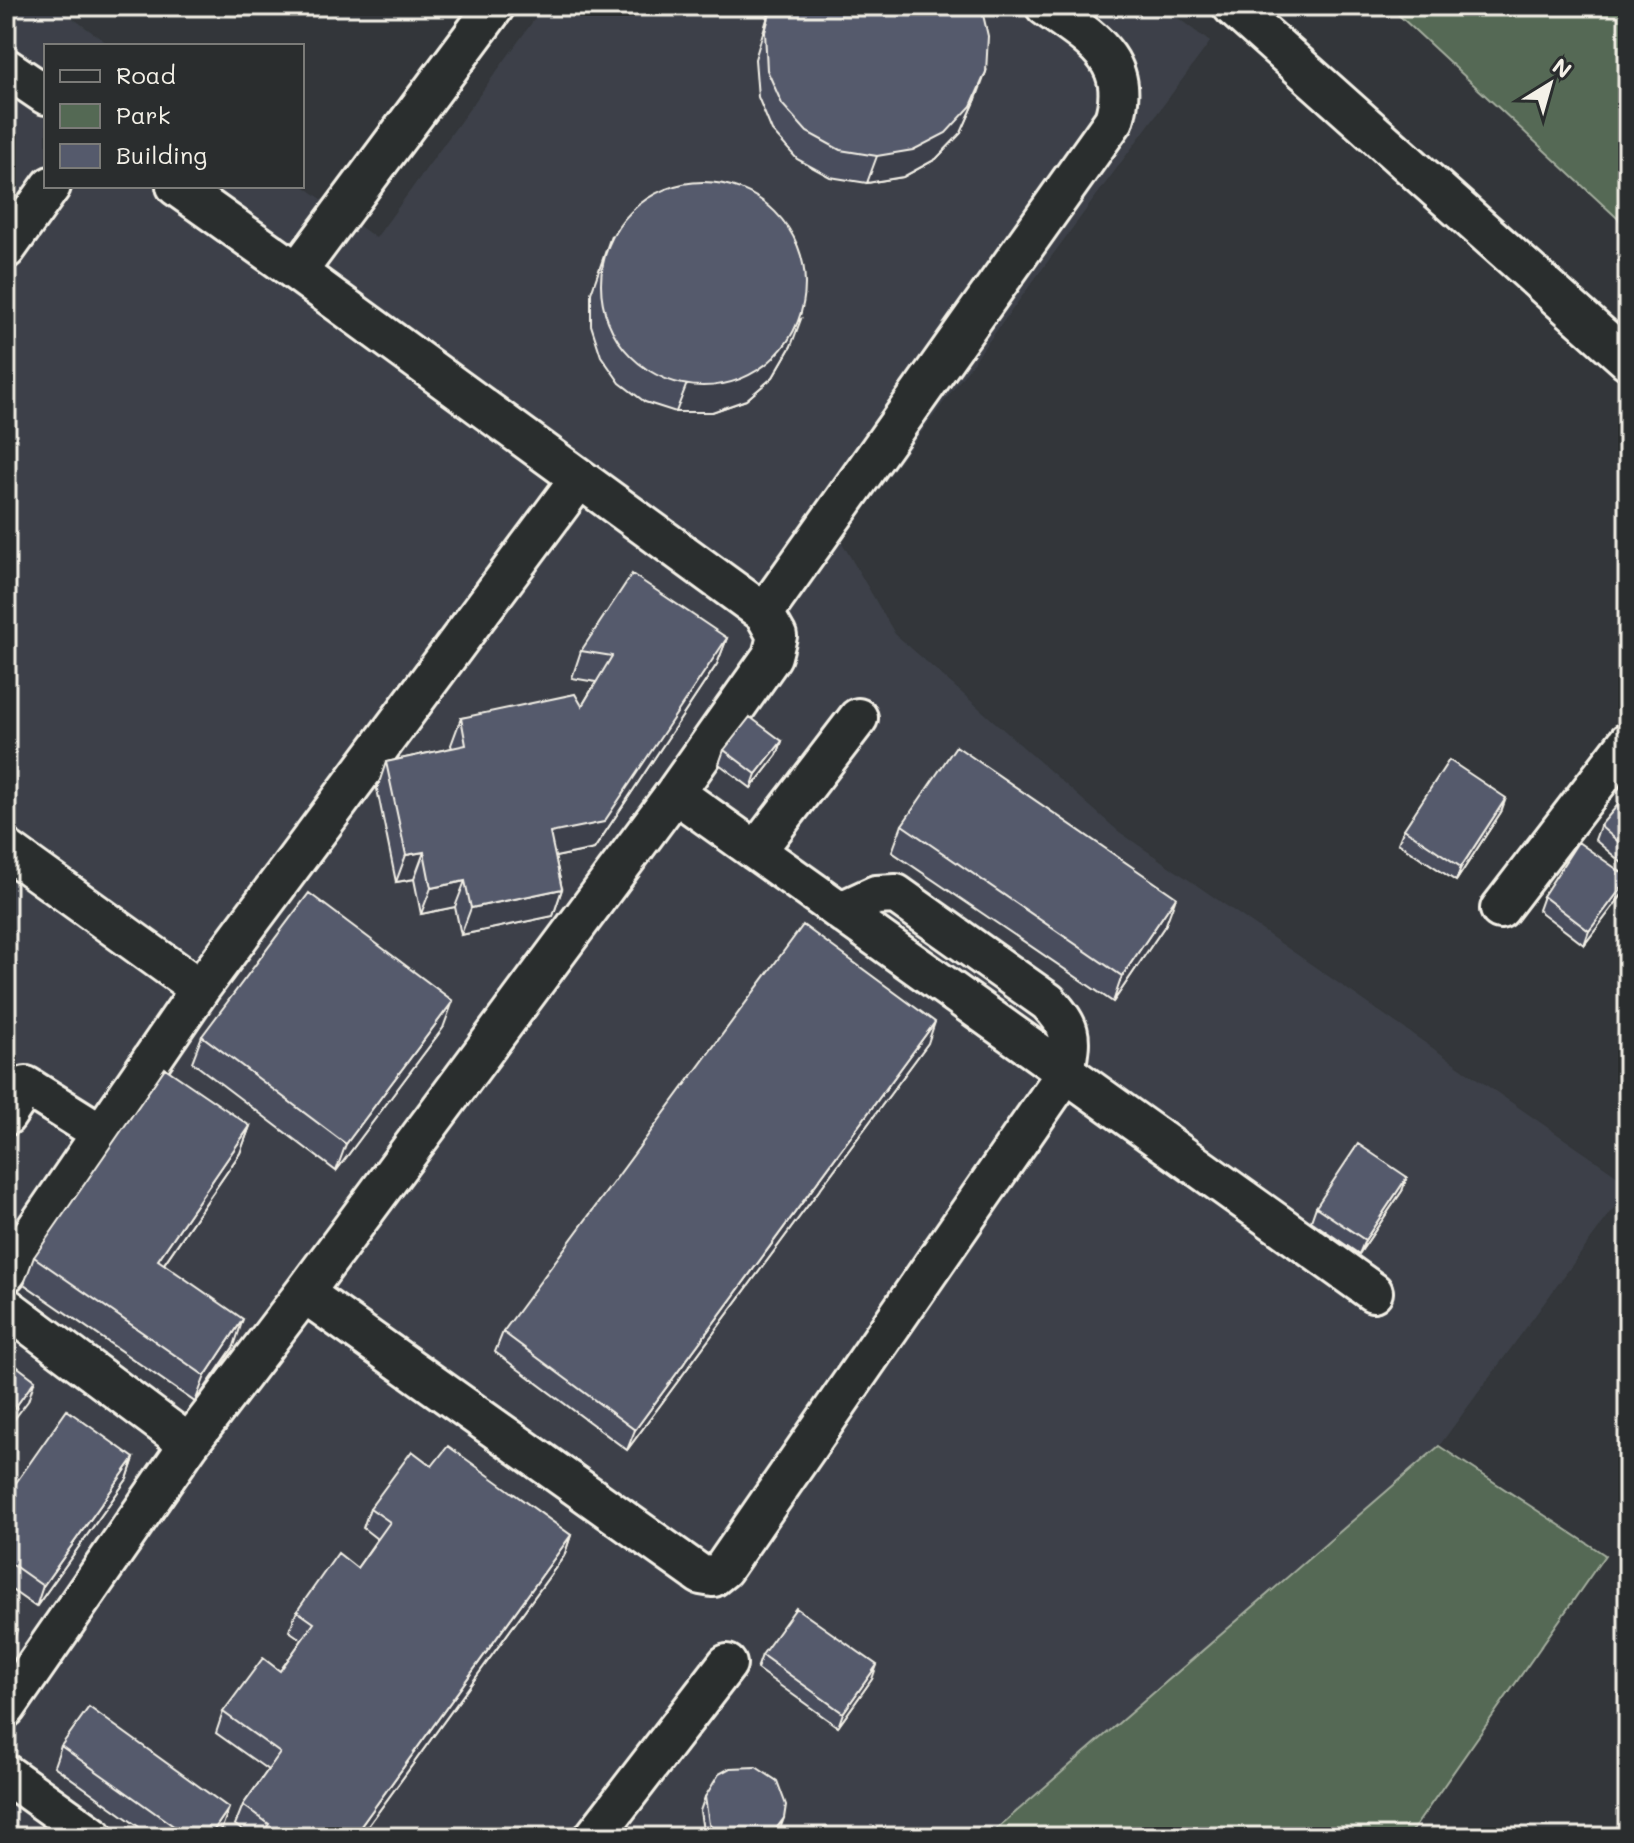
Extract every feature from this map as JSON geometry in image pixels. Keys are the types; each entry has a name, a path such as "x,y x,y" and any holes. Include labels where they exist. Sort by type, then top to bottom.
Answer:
{"lane":[{"path":"297,272 495,6"},
{"path":"764,613 1114,120 1121,99 1114,63 1093,41 1045,6"},
{"path":"1232,6 1628,360"},
{"path":"6,68 44,94"},
{"path":"6,249 50,188"},
{"path":"6,1708 189,1444 675,793 772,656 777,636 764,613 179,188"},
{"path":"6,1273 200,989 579,479"},
{"path":"756,851 858,718"},
{"path":"1500,909 1628,742"},
{"path":"675,793 1373,1292"},
{"path":"6,849 200,989"},
{"path":"304,1293 701,1575 713,1577 723,1569 1065,1074"},
{"path":"13,1091 101,1133"},
{"path":"6,1307 189,1444"},
{"path":"594,1837 727,1664"},
{"path":"6,1774 94,1837"}],"shaded area":[{"path":"6,6 56,6 108,44 44,44 44,188 304,186 376,238 544,6 1162,6 1210,42 841,541 895,634 1118,831 1628,1183 1628,1189 1439,1446 987,1837 6,1837"}],"green space":[{"path":"1389,6 1628,6 1628,228"},
{"path":"1439,1446 1605,1555 1408,1837 987,1837"}],"building":[{"path":"772,6 981,6 988,36 986,72 971,106 946,133 913,150 877,156 840,150 807,132 782,104 767,70 765,32"},
{"path":"703,182 742,189 775,212 798,245 805,284 798,323 775,356 742,379 703,386 664,379 631,356 608,323 601,284 608,245 631,212 664,189"},
{"path":"632,574 727,638 604,822 550,833 562,889 471,908 465,881 431,888 424,852 406,855 386,762 466,745 461,718 575,694 582,706 612,656 581,651"},
{"path":"750,717 782,741 756,774 724,750"},
{"path":"956,746 1176,897 1122,976 902,825"},
{"path":"1449,760 1506,798 1461,867 1404,829"},
{"path":"1622,800 1628,805 1628,850 1600,826"},
{"path":"1578,842 1628,877 1589,931 1543,896"},
{"path":"309,893 453,1001 346,1144 202,1036"},
{"path":"803,925 935,1022 635,1430 503,1332"},
{"path":"165,1068 250,1126 158,1260 243,1319 205,1376 34,1257"},
{"path":"1358,1144 1407,1177 1365,1240 1316,1207"},
{"path":"6,1358 35,1380 6,1420"},
{"path":"67,1410 134,1458 43,1586 6,1560 6,1497"},
{"path":"448,1446 571,1535 353,1837 264,1837 261,1835 269,1824 243,1805 280,1753 223,1712 263,1658 280,1671 314,1623 297,1611 338,1553 357,1568 390,1522 370,1508 412,1451 432,1466"},
{"path":"796,1608 877,1665 843,1713 762,1655"},
{"path":"6,1622 17,1630 6,1647"},
{"path":"89,1707 229,1808 209,1837 189,1837 61,1746"},
{"path":"756,1767 777,1781 786,1805 784,1818 770,1837 721,1837 709,1824 705,1797 719,1774 730,1768"}]}
